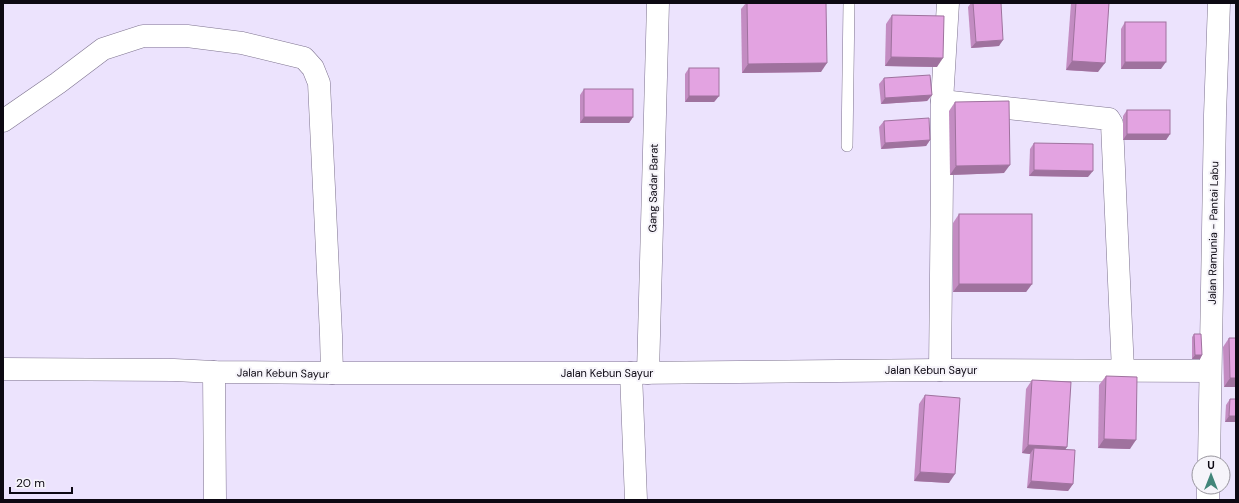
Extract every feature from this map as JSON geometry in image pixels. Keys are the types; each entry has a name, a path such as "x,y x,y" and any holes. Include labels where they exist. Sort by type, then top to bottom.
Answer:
{"street":[{"name":"Gang Sadar Barat","path":"636,500 640,373 658,3"},
{"path":"940,370 942,101 948,3"},
{"name":"Jalan Ramunia - Pantai Labu","path":"1209,455 1215,115 1219,3"},
{"path":"3,121 58,83 103,49 143,36 187,36 222,40 242,43 304,58 313,68 319,83 332,373"},
{"path":"942,101 1109,119 1112,124 1123,370"},
{"name":"Jalan Kebun Sayur","path":"3,369 332,373 640,373 940,370 1210,371"},
{"path":"214,372 215,500"}],"lane":[{"path":"847,146 849,3"}],"building":[{"path":"747,3 826,3 827,63 748,64"},
{"path":"973,3 1001,3 1003,40 976,42"},
{"path":"1076,3 1109,3 1105,63 1072,61"},
{"path":"892,15 944,16 943,58 891,57"},
{"path":"1125,22 1166,22 1166,62 1125,62"},
{"path":"689,68 719,68 719,96 689,96"},
{"path":"930,75 932,95 885,98 884,78"},
{"path":"584,89 633,89 633,117 584,117"},
{"path":"1009,101 1010,165 956,166 955,102"},
{"path":"1127,110 1170,110 1170,134 1127,134"},
{"path":"929,118 930,140 885,143 884,121"},
{"path":"1034,143 1093,144 1093,171 1034,170"},
{"path":"959,214 1032,214 1032,284 959,284"},
{"path":"1194,334 1201,334 1202,355 1195,355"},
{"path":"1229,338 1236,338 1236,378 1230,378"},
{"path":"1106,376 1137,377 1136,440 1104,439"},
{"path":"1032,380 1071,382 1067,447 1028,445"},
{"path":"925,395 960,398 955,474 920,472"},
{"path":"1230,399 1236,399 1236,416 1229,416"},
{"path":"1034,448 1075,450 1073,484 1031,481"}]}
